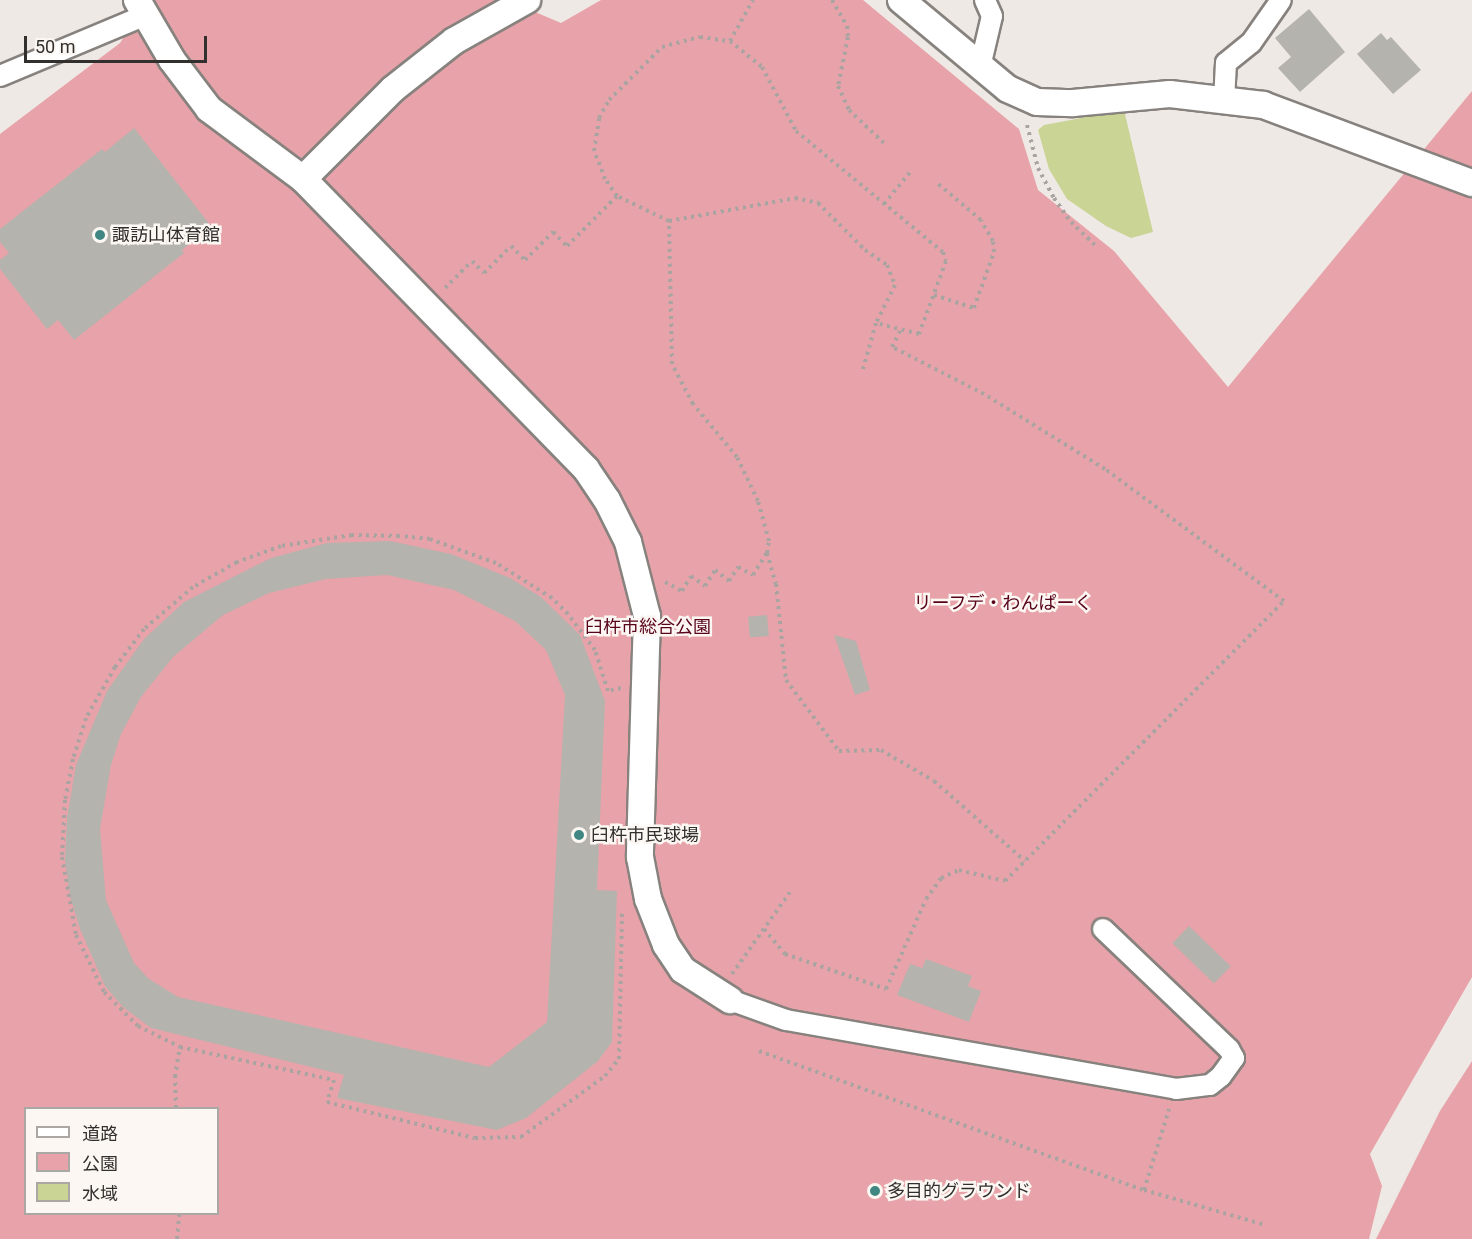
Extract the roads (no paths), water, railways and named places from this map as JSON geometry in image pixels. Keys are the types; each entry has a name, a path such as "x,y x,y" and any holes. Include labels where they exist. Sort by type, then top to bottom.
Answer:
{"street":[{"path":"303,179 393,88 454,41 527,0"},
{"path":"901,0 1008,89 1037,102 1073,103 1170,94 1263,105 1472,183"},
{"path":"980,67 992,16 985,0"},
{"path":"1224,101 1226,63 1251,43 1281,0"},
{"path":"0,76 141,7 209,109 303,179 586,469 607,500 628,542 647,615 640,857 648,899 673,958 683,970 724,997 786,1020 1176,1089 1210,1085 1231,1068 1234,1059 1229,1049 1103,929"}],"water":[{"path":"1124,110 1153,232 1131,238 1106,226 1067,199 1049,169 1038,130 1044,125"}],"place":[{"name":"諏訪山体育館","path":"100,235"},
{"name":"臼杵市民球場","path":"579,835"},
{"name":"多目的グラウンド","path":"875,1191"}],"park label":[{"name":"リーフデ・わんぱーく","path":"1003,603"},
{"name":"臼杵市総合公園","path":"648,627"}]}
